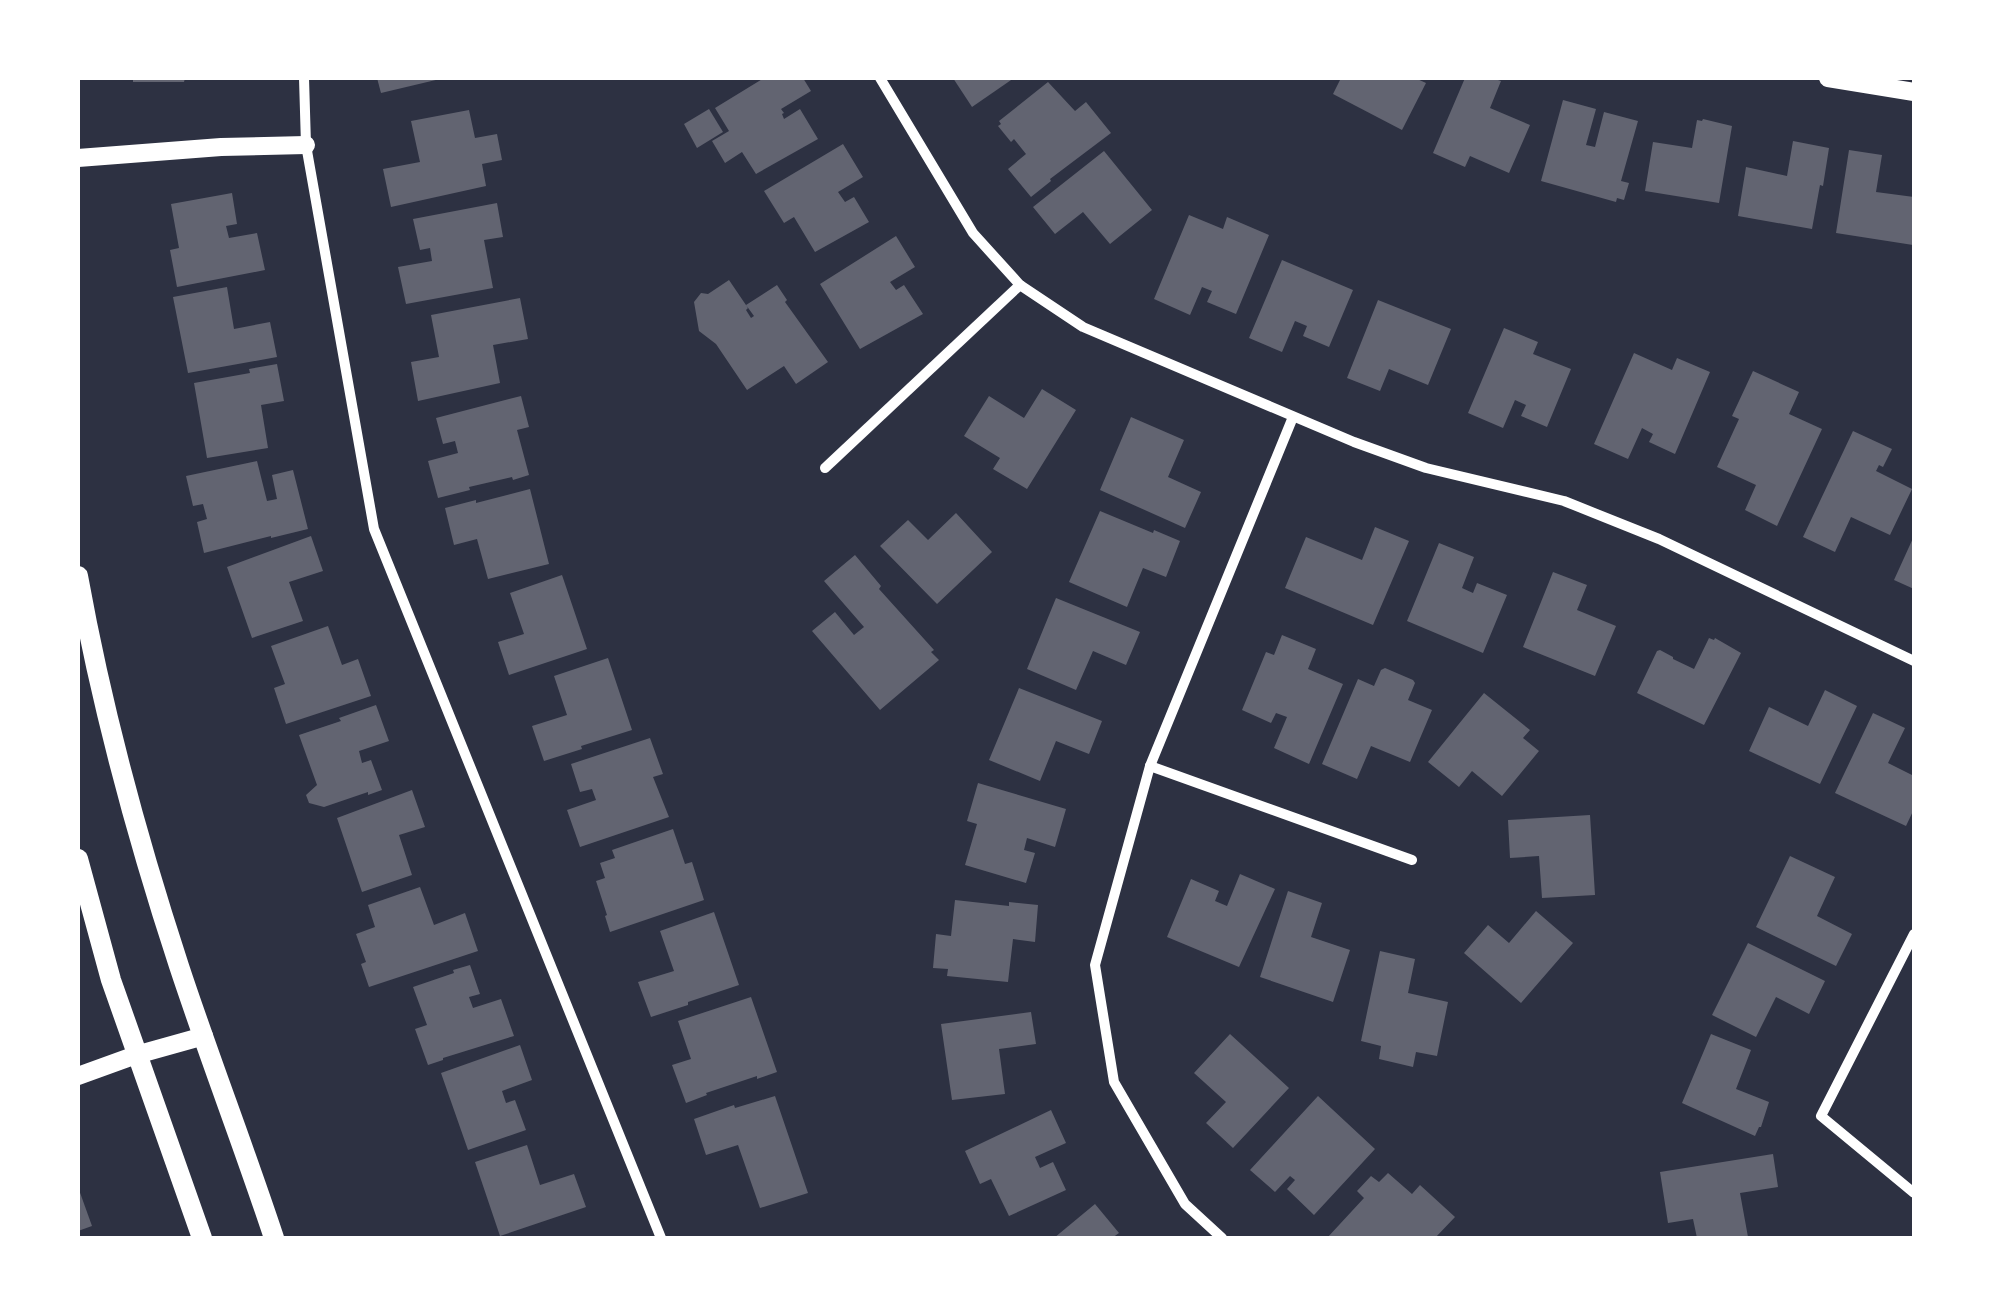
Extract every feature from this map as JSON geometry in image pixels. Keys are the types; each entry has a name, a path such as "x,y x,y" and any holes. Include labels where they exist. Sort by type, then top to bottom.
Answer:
{"main road":[{"path":"78,576 113,744 147,862 274,1238"},
{"path":"78,858 111,980 202,1238"}],"street":[{"path":"304,78 306,145 374,529 660,1238"},
{"path":"880,78 974,233 1020,285 1083,327 1292,417 1426,468 1564,501 1659,539 1914,662"},
{"path":"1828,78 1914,92"},
{"path":"78,158 306,145"},
{"path":"825,468 1020,285"},
{"path":"1222,1238 1185,1204 1114,1082 1095,965 1150,766 1292,417"},
{"path":"1150,766 1412,860"},
{"path":"1914,934 1821,1116 1914,1193"},
{"path":"78,1076 204,1036"}],"building":[{"path":"133,78 185,78 184,82 133,82"},
{"path":"377,78 440,78 440,79 381,93"},
{"path":"764,78 803,78 811,91 781,109 782,114 784,119 800,109 818,139 756,174 742,152 725,163 712,141 729,131 715,108"},
{"path":"953,78 1014,78 972,107"},
{"path":"1341,78 1415,78 1426,83 1402,130 1333,94"},
{"path":"1465,78 1501,81 1490,108 1530,125 1509,173 1470,156 1465,167 1433,153"},
{"path":"1048,82 1075,111 1086,102 1111,133 1031,197 1008,169 1026,154 998,126 999,121"},
{"path":"1563,100 1596,109 1586,145 1595,147 1604,112 1638,121 1621,181 1629,183 1624,200 1617,198 1616,202 1541,181"},
{"path":"709,109 723,132 697,148 684,124"},
{"path":"469,110 475,138 497,134 502,160 482,164 486,186 391,207 383,169 420,162 411,121"},
{"path":"1697,120 1732,126 1719,203 1645,191 1653,142 1692,148"},
{"path":"1793,141 1829,148 1812,229 1738,216 1746,167 1787,176"},
{"path":"843,144 863,177 838,192 845,202 854,197 869,222 815,252 794,217 784,223 764,191"},
{"path":"1849,150 1882,155 1876,192 1914,197 1913,245 1836,233"},
{"path":"1104,151 1152,210 1110,244 1083,212 1055,234 1033,207"},
{"path":"232,193 237,224 226,226 229,238 257,233 265,270 177,287 170,250 179,248 171,204"},
{"path":"497,203 503,237 484,240 493,288 406,304 398,267 432,261 430,248 420,250 413,219"},
{"path":"1189,215 1223,229 1227,217 1269,235 1236,314 1207,302 1212,291 1202,287 1190,315 1154,299"},
{"path":"896,236 915,267 890,282 896,290 904,285 923,314 860,349 820,284"},
{"path":"1282,260 1353,290 1329,347 1303,336 1307,326 1295,321 1282,352 1249,338"},
{"path":"729,280 751,318 754,316 746,305 777,285 828,362 796,384 784,366 747,390 716,344 699,331 694,302 701,293 708,294"},
{"path":"227,287 234,329 270,322 277,357 188,373 173,297"},
{"path":"520,298 528,339 493,345 500,383 418,401 411,362 439,357 431,315"},
{"path":"1378,300 1451,329 1428,385 1389,369 1380,391 1347,378"},
{"path":"1504,328 1538,342 1533,354 1571,369 1547,427 1521,416 1526,405 1515,400 1503,428 1468,413"},
{"path":"1634,353 1672,370 1677,358 1710,372 1675,454 1649,442 1653,434 1642,428 1628,459 1594,444"},
{"path":"277,364 284,401 261,405 268,448 207,458 194,383"},
{"path":"1753,371 1799,392 1789,414 1822,429 1777,526 1745,510 1756,485 1717,467 1739,419 1732,416"},
{"path":"1042,389 1076,410 1027,489 993,469 1000,458 964,436 989,396 1024,418"},
{"path":"521,396 529,427 517,430 529,475 469,487 470,490 438,498 428,461 458,453 455,441 443,444 436,418"},
{"path":"1131,417 1184,440 1168,477 1201,492 1185,528 1100,490"},
{"path":"1853,431 1892,449 1883,467 1879,465 1876,471 1912,489 1890,535 1851,517 1835,552 1803,537"},
{"path":"257,461 267,501 277,499 272,475 293,470 308,529 204,553 197,522 207,519 203,504 193,506 186,476"},
{"path":"530,489 549,564 488,579 477,539 454,545 445,508"},
{"path":"1100,511 1180,541 1166,577 1143,568 1127,607 1069,582"},
{"path":"956,513 992,552 937,604 880,546 908,520 928,540"},
{"path":"1375,527 1409,541 1373,625 1285,588 1306,537 1362,560"},
{"path":"311,536 323,571 289,582 303,621 252,638 227,567"},
{"path":"1914,536 1914,589 1894,580"},
{"path":"1439,543 1474,557 1462,588 1473,593 1477,583 1507,595 1483,653 1407,621"},
{"path":"855,555 939,660 880,710 812,631 835,612 854,635 864,627 824,581"},
{"path":"1553,572 1587,585 1577,610 1616,626 1595,676 1523,647"},
{"path":"562,575 587,649 509,675 498,642 524,634 510,593"},
{"path":"1056,598 1140,632 1126,665 1093,651 1076,690 1027,669"},
{"path":"328,626 342,665 358,659 371,696 286,724 274,688 285,684 271,646"},
{"path":"1282,635 1316,649 1308,669 1343,684 1309,764 1274,748 1287,717 1276,713 1271,723 1242,710 1266,652 1274,655"},
{"path":"1709,638 1741,653 1704,725 1637,693 1657,651 1694,669"},
{"path":"608,658 632,730 544,761 532,726 567,715 554,676"},
{"path":"1385,668 1413,680 1408,700 1432,710 1410,762 1371,746 1357,779 1322,764 1358,679 1374,686"},
{"path":"1019,688 1102,721 1089,754 1056,741 1040,781 989,760"},
{"path":"1825,690 1857,706 1820,784 1749,751 1769,707 1808,726"},
{"path":"1484,693 1530,730 1523,738 1539,751 1502,796 1472,771 1459,787 1428,762"},
{"path":"376,705 389,741 359,751 362,763 371,760 382,790 324,807 309,803 306,795 317,785 299,735"},
{"path":"1873,713 1905,728 1888,763 1914,776 1914,809 1906,826 1835,793"},
{"path":"650,738 663,774 653,777 669,817 580,847 567,810 596,800 592,789 580,792 571,764"},
{"path":"978,783 1066,809 1055,847 1027,838 1024,850 1035,853 1026,883 965,865 977,824 967,821"},
{"path":"412,790 425,827 399,835 412,875 362,892 337,818"},
{"path":"1590,815 1595,895 1542,898 1539,856 1510,858 1508,820"},
{"path":"673,829 685,864 692,862 704,900 610,932 596,881 605,878 600,863 615,858 612,850"},
{"path":"1790,856 1835,877 1817,916 1852,934 1836,966 1756,927"},
{"path":"1240,874 1275,889 1239,967 1167,937 1191,879 1219,891 1215,901 1227,906"},
{"path":"420,887 434,925 465,913 478,951 369,987 361,964 366,962 356,934 375,927 368,905"},
{"path":"1288,891 1322,903 1311,937 1350,950 1333,1002 1260,977"},
{"path":"955,900 1038,905 1035,942 1013,939 1008,982 947,976 948,969 933,968 936,934 951,936"},
{"path":"1536,911 1573,943 1521,1003 1464,953 1488,925 1509,943"},
{"path":"714,912 739,985 651,1017 638,982 674,971 660,931"},
{"path":"1748,943 1825,981 1809,1014 1776,997 1756,1037 1712,1015"},
{"path":"1380,951 1415,959 1408,993 1448,1002 1437,1056 1416,1052 1413,1067 1379,1059 1381,1046 1361,1041"},
{"path":"470,965 480,994 469,997 473,1008 501,999 514,1036 428,1065 415,1029 427,1025 413,987"},
{"path":"751,997 777,1072 706,1093 686,1103 672,1065 691,1059 678,1021"},
{"path":"1031,1012 1036,1044 999,1049 1005,1094 952,1100 941,1024"},
{"path":"1230,1034 1289,1088 1233,1148 1206,1123 1226,1102 1194,1073"},
{"path":"1711,1034 1751,1050 1736,1089 1769,1102 1755,1136 1682,1103"},
{"path":"520,1045 532,1080 502,1091 506,1103 515,1100 526,1130 468,1150 441,1073"},
{"path":"775,1096 808,1193 760,1208 738,1145 706,1155 694,1119"},
{"path":"1318,1096 1375,1149 1314,1215 1287,1189 1295,1180 1290,1176 1275,1192 1250,1170"},
{"path":"1051,1110 1066,1143 1035,1157 1040,1168 1053,1162 1066,1190 1009,1216 991,1179 980,1184 965,1151"},
{"path":"527,1145 540,1185 574,1174 586,1207 500,1236 475,1162"},
{"path":"1773,1154 1778,1187 1740,1193 1748,1237 1697,1238 1693,1219 1668,1223 1660,1172"},
{"path":"1388,1173 1412,1194 1420,1185 1455,1217 1435,1238 1327,1238 1364,1198 1357,1191 1371,1176 1379,1182"},
{"path":"78,1187 92,1226 78,1231"},
{"path":"1095,1204 1119,1233 1112,1238 1054,1238"}]}
